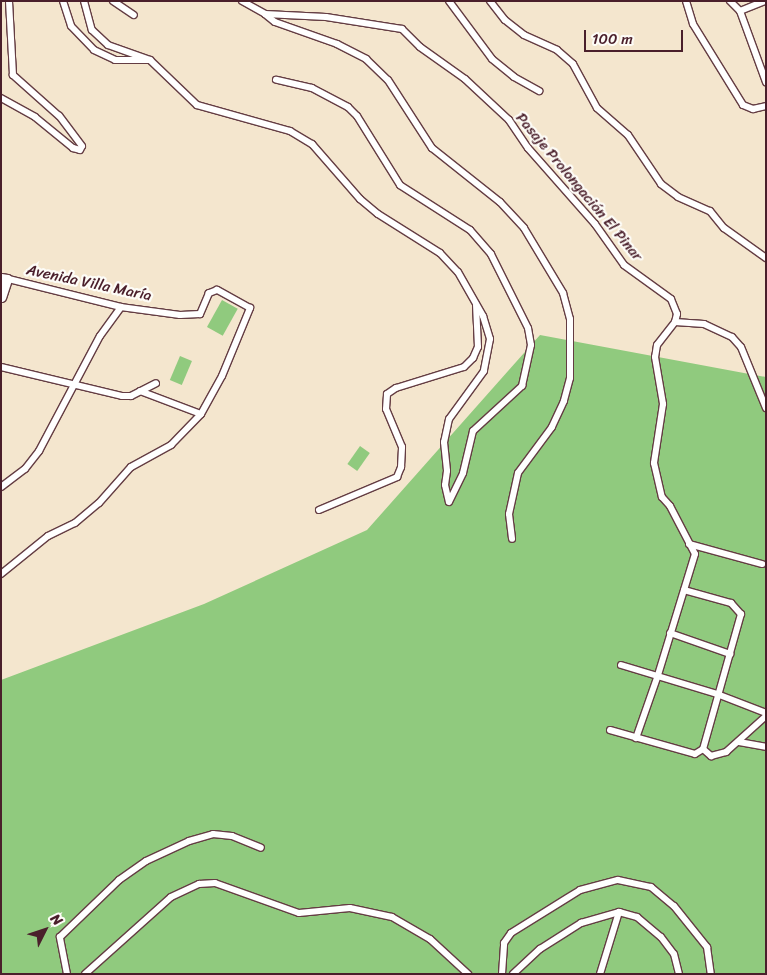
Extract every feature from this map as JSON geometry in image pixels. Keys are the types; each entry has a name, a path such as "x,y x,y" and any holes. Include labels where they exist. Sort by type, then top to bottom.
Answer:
{"street":[{"path":"1,98 35,118 73,148 80,150 82,146 59,116 13,75 9,1"},
{"path":"63,1 71,26 94,50 115,60 150,60"},
{"path":"84,1 87,20 99,38 118,50 150,60 190,100 211,112 258,120 290,131 312,144 360,199 378,214 440,253 458,272 476,301 490,339 484,371 449,418 444,442 447,471 445,485 448,502 463,474 473,431 522,386 531,345 528,328 491,254 470,230 400,185 357,116 348,107 312,88 276,80"},
{"path":"113,1 134,15"},
{"path":"242,1 275,22 337,44 366,60 388,80 432,148 500,202 524,228 563,293 570,319 570,378 564,401 552,426 518,473 509,514 512,538"},
{"path":"449,1 492,59 514,77 540,91"},
{"path":"490,1 505,20 524,35 557,50 573,64 597,108 628,135 649,170 661,184 678,197 710,211 724,228 766,258"},
{"path":"686,1 693,24 743,105 753,109 766,106"},
{"path":"740,11 765,1"},
{"path":"731,2 740,11 766,82"},
{"name":"Pasaje Prolongación El Pinar","path":"265,14 326,17 387,25 402,29 420,47 465,79 508,120 528,148 595,224 624,264 671,299 675,307 675,322"},
{"path":"1,298 3,278"},
{"name":"Avenida Villa María","path":"3,278 120,307 180,315 200,314 209,293 217,290 250,308 222,376 201,414"},
{"path":"319,510 397,477 401,467 402,447 386,410 387,394 396,388 464,367 473,358 478,348 476,301"},
{"path":"1,487 25,469 39,451 76,386 100,336 120,307"},
{"path":"636,738 694,563 694,554 690,544 670,506 662,497 654,464 663,404 655,356 657,345 675,322 704,324 732,337 741,347 766,408"},
{"path":"1,367 122,396 140,391 156,383"},
{"path":"1,574 48,536 75,522 99,503 130,468 171,445 201,414 140,391"},
{"path":"690,544 762,564"},
{"path":"610,730 695,754 703,749 740,614 738,608 731,603 684,590"},
{"path":"670,633 730,654"},
{"path":"621,665 717,694 766,714 740,742 715,756 703,749"},
{"path":"740,742 766,747"},
{"path":"67,974 60,938 119,880 146,861 189,841 213,834 232,836 261,848"},
{"path":"502,974 504,944 511,933 580,890 618,880 650,887 674,906 707,948 712,974"},
{"path":"85,974 171,897 199,884 215,883 276,907 299,913 350,908 392,917 430,940 468,974"},
{"path":"513,974 540,948 581,923 619,912 637,918 660,937 674,954 679,974"},
{"path":"600,974 619,912"}],"green space":[{"path":"222,300 238,309 223,336 207,327"},
{"path":"540,335 766,377 766,974 1,974 1,680 204,604 367,530"},
{"path":"180,356 192,361 182,385 170,380"},
{"path":"360,446 370,453 357,471 347,464"}]}
